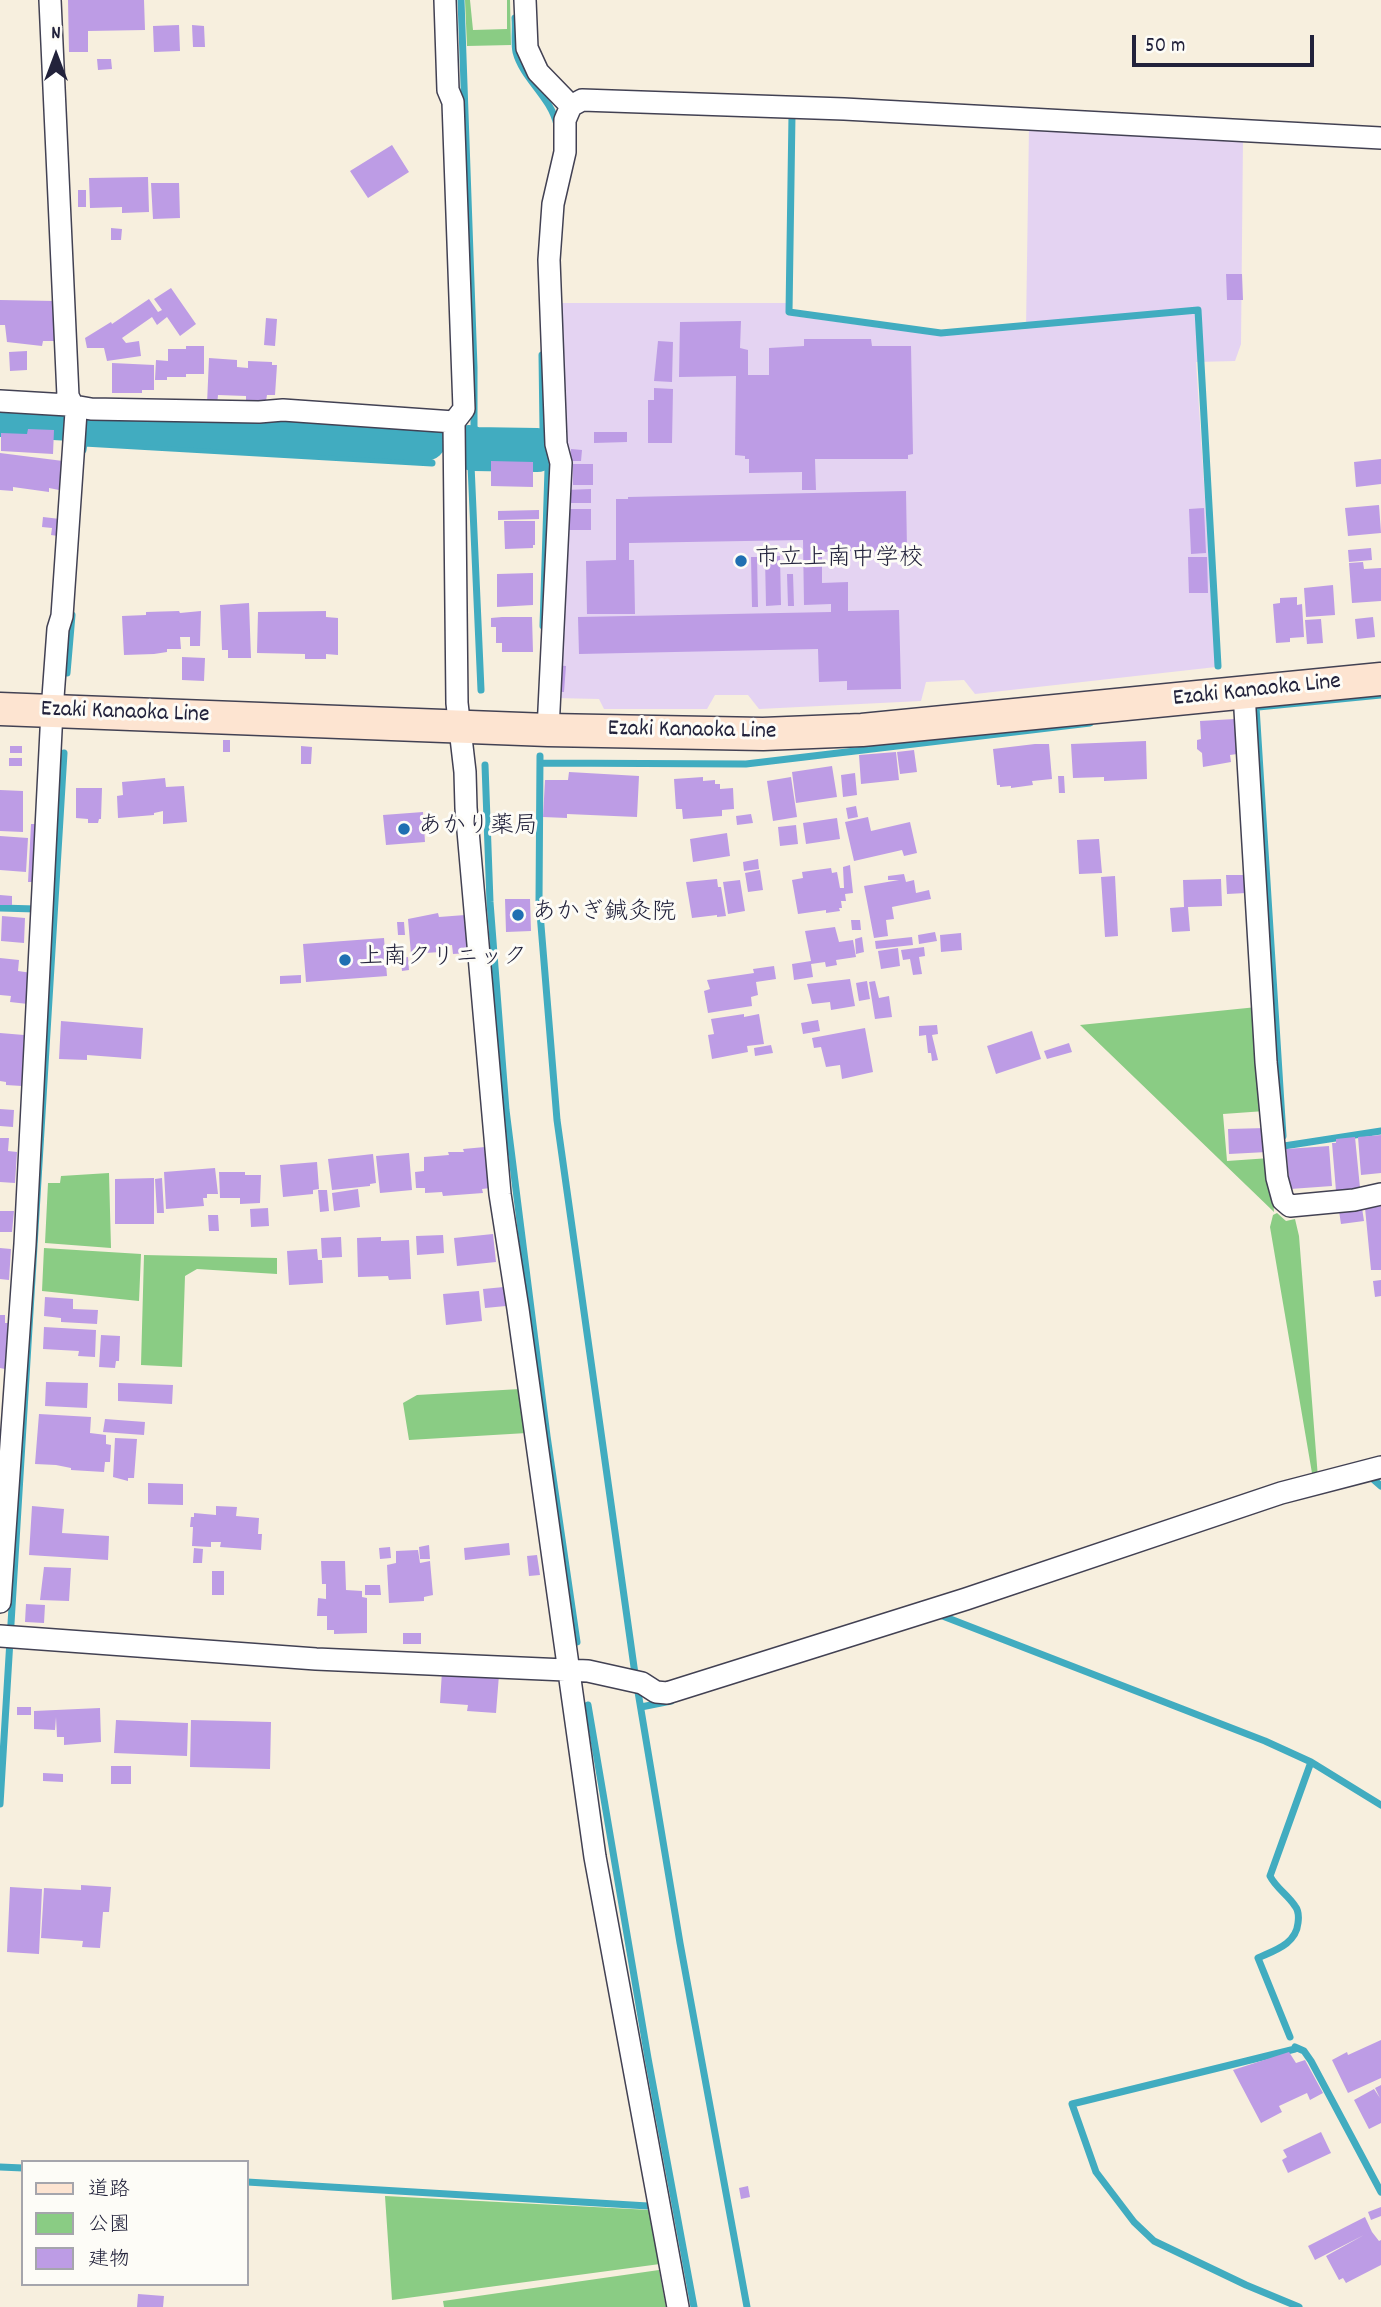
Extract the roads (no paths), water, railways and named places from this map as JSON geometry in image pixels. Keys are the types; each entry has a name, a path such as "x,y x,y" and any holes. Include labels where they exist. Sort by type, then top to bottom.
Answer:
{"main road":[{"name":"Ezaki Kanaoka Line","path":"0,709 548,730 763,734 862,730 1244,703 1381,679"}],"street":[{"path":"0,1602 25,1244 52,711 58,629 62,616 75,415 68,396 50,0"},
{"path":"445,0 448,90 453,102 464,409 454,422 457,703 500,1194 595,1857 678,2307"},
{"path":"526,0 527,48 538,72 567,101 844,110 1381,138"},
{"path":"548,730 561,463 556,444 549,260 553,204 565,152 567,101"},
{"path":"0,401 75,415 91,409 259,412 283,410 454,422"},
{"path":"1244,703 1266,1062 1277,1178 1283,1200 1290,1206 1354,1200 1381,1194"},
{"path":"6,1637 316,1659 569,1669 588,1671 667,1693 954,1603 1281,1493 1381,1468"}],"waterway":[{"path":"461,0 474,367 474,449 471,465 481,690"},
{"path":"515,18 516,52 525,71 549,106 557,125"},
{"path":"792,115 789,312 941,333 1198,310 1218,666"},
{"path":"542,355 543,429 537,450 548,469 543,626"},
{"path":"0,415 425,439"},
{"path":"93,443 94,420"},
{"path":"83,450 84,443 432,463"},
{"path":"469,447 537,450"},
{"path":"67,673 72,615"},
{"path":"1248,708 1381,695"},
{"path":"1256,707 1283,1136"},
{"path":"540,763 746,764 1090,723"},
{"path":"0,1804 64,753"},
{"path":"540,756 539,901 557,1120 635,1674 680,1943 747,2307"},
{"path":"485,765 490,902 506,1110 547,1436 577,1642"},
{"path":"0,908 36,909"},
{"path":"1284,1146 1381,1131"},
{"path":"1373,1479 1381,1486"},
{"path":"940,1615 1265,1741 1311,1762 1270,1876 1297,1910 1299,1918 1296,1930 1284,1945 1258,1958 1290,2037"},
{"path":"641,1707 671,1701"},
{"path":"588,1705 648,2058 694,2307"},
{"path":"1311,1762 1381,1805"},
{"path":"1295,2047 1304,2051 1311,2061 1381,2192"},
{"path":"1295,2049 1072,2104 1096,2172 1134,2222 1154,2241 1299,2307"},
{"path":"0,2167 21,2168"},
{"path":"248,2182 648,2206"}],"place":[{"name":"市立上南中学校","path":"741,561"},
{"name":"あかり薬局","path":"404,829"},
{"name":"あかぎ鍼灸院","path":"518,915"},
{"name":"上南クリニック","path":"345,960"}]}
